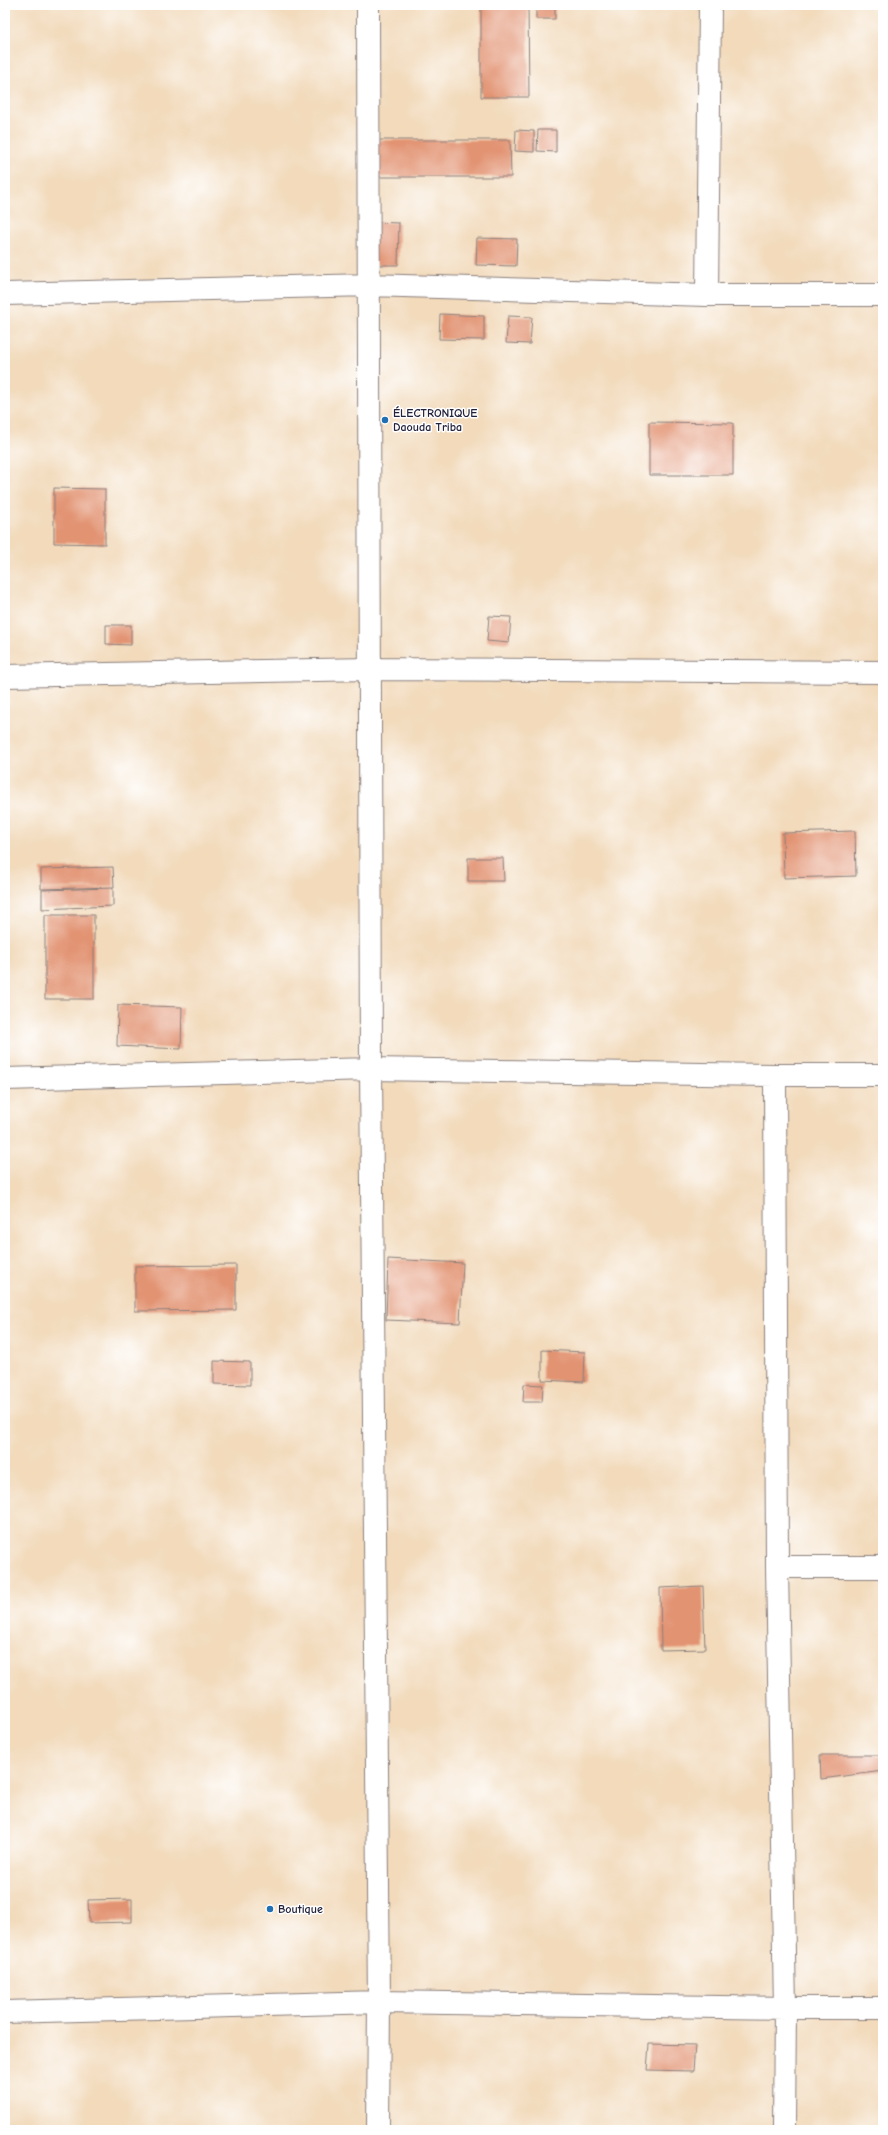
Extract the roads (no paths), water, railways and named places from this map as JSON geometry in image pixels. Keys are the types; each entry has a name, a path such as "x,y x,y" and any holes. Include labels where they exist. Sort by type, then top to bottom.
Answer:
{"street":[{"path":"368,5 371,1069 379,2002 378,2130"},
{"path":"707,295 710,5"},
{"path":"5,294 369,285 707,295 883,295"},
{"path":"5,676 370,669 883,672"},
{"path":"5,1079 371,1069 774,1076 883,1075"},
{"path":"774,1076 777,1567 785,2008 784,2130"},
{"path":"777,1567 883,1566"},
{"path":"5,2012 379,2002 883,2008"}],"place":[{"name":"ÉLECTRONIQUE Daouda Triba","path":"385,420"},
{"name":"Boutique","path":"270,1909"}]}
